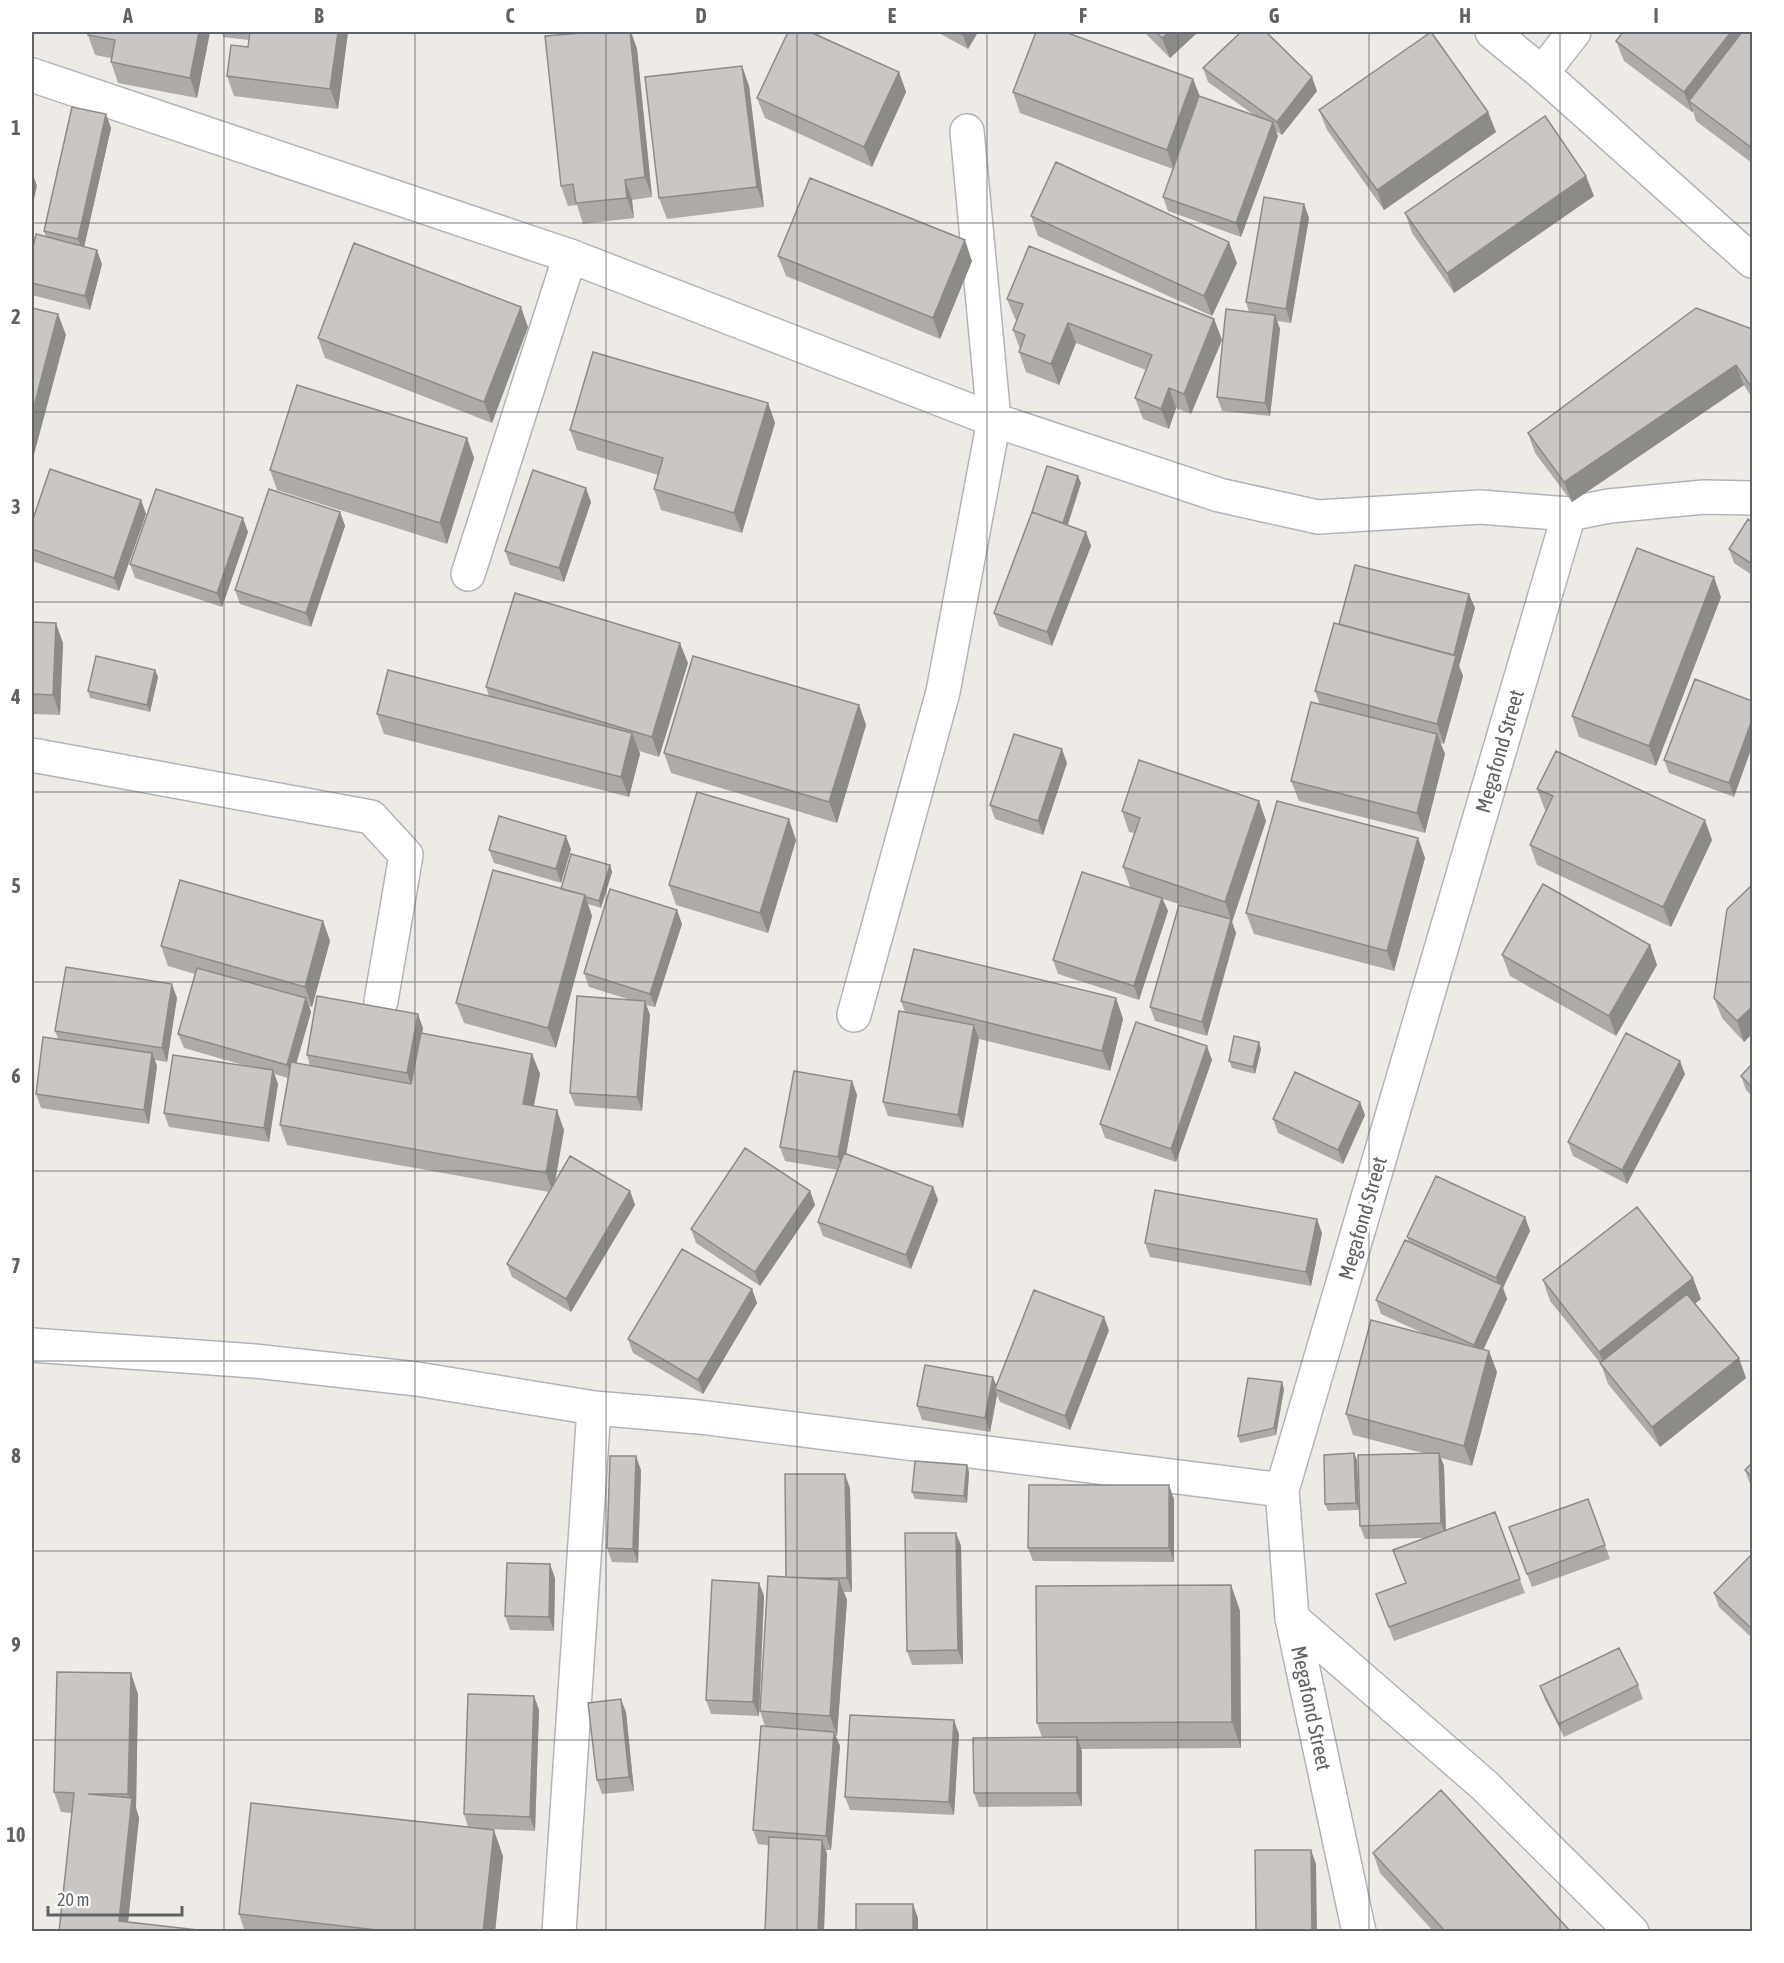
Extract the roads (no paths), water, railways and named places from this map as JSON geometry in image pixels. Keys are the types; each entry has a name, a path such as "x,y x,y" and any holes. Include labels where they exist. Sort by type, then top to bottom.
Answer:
{"street":[{"path":"1492,32 1542,73 1752,261"},
{"path":"1542,73 1574,32"},
{"path":"32,75 570,256 994,420 1219,495 1318,517 1480,507 1569,514 1609,506 1704,497 1752,498"},
{"path":"854,1015 943,692 994,420 967,131"},
{"path":"468,574 570,256"},
{"name":"Megafond Street","path":"1359,1932 1292,1618 1282,1490 1569,514"},
{"path":"32,755 371,818 406,855 381,1001"},
{"path":"32,1344 254,1361 417,1379 594,1408 710,1419 1282,1490"},
{"path":"559,1932 594,1408"},
{"path":"1292,1618 1485,1786 1632,1932"}]}
